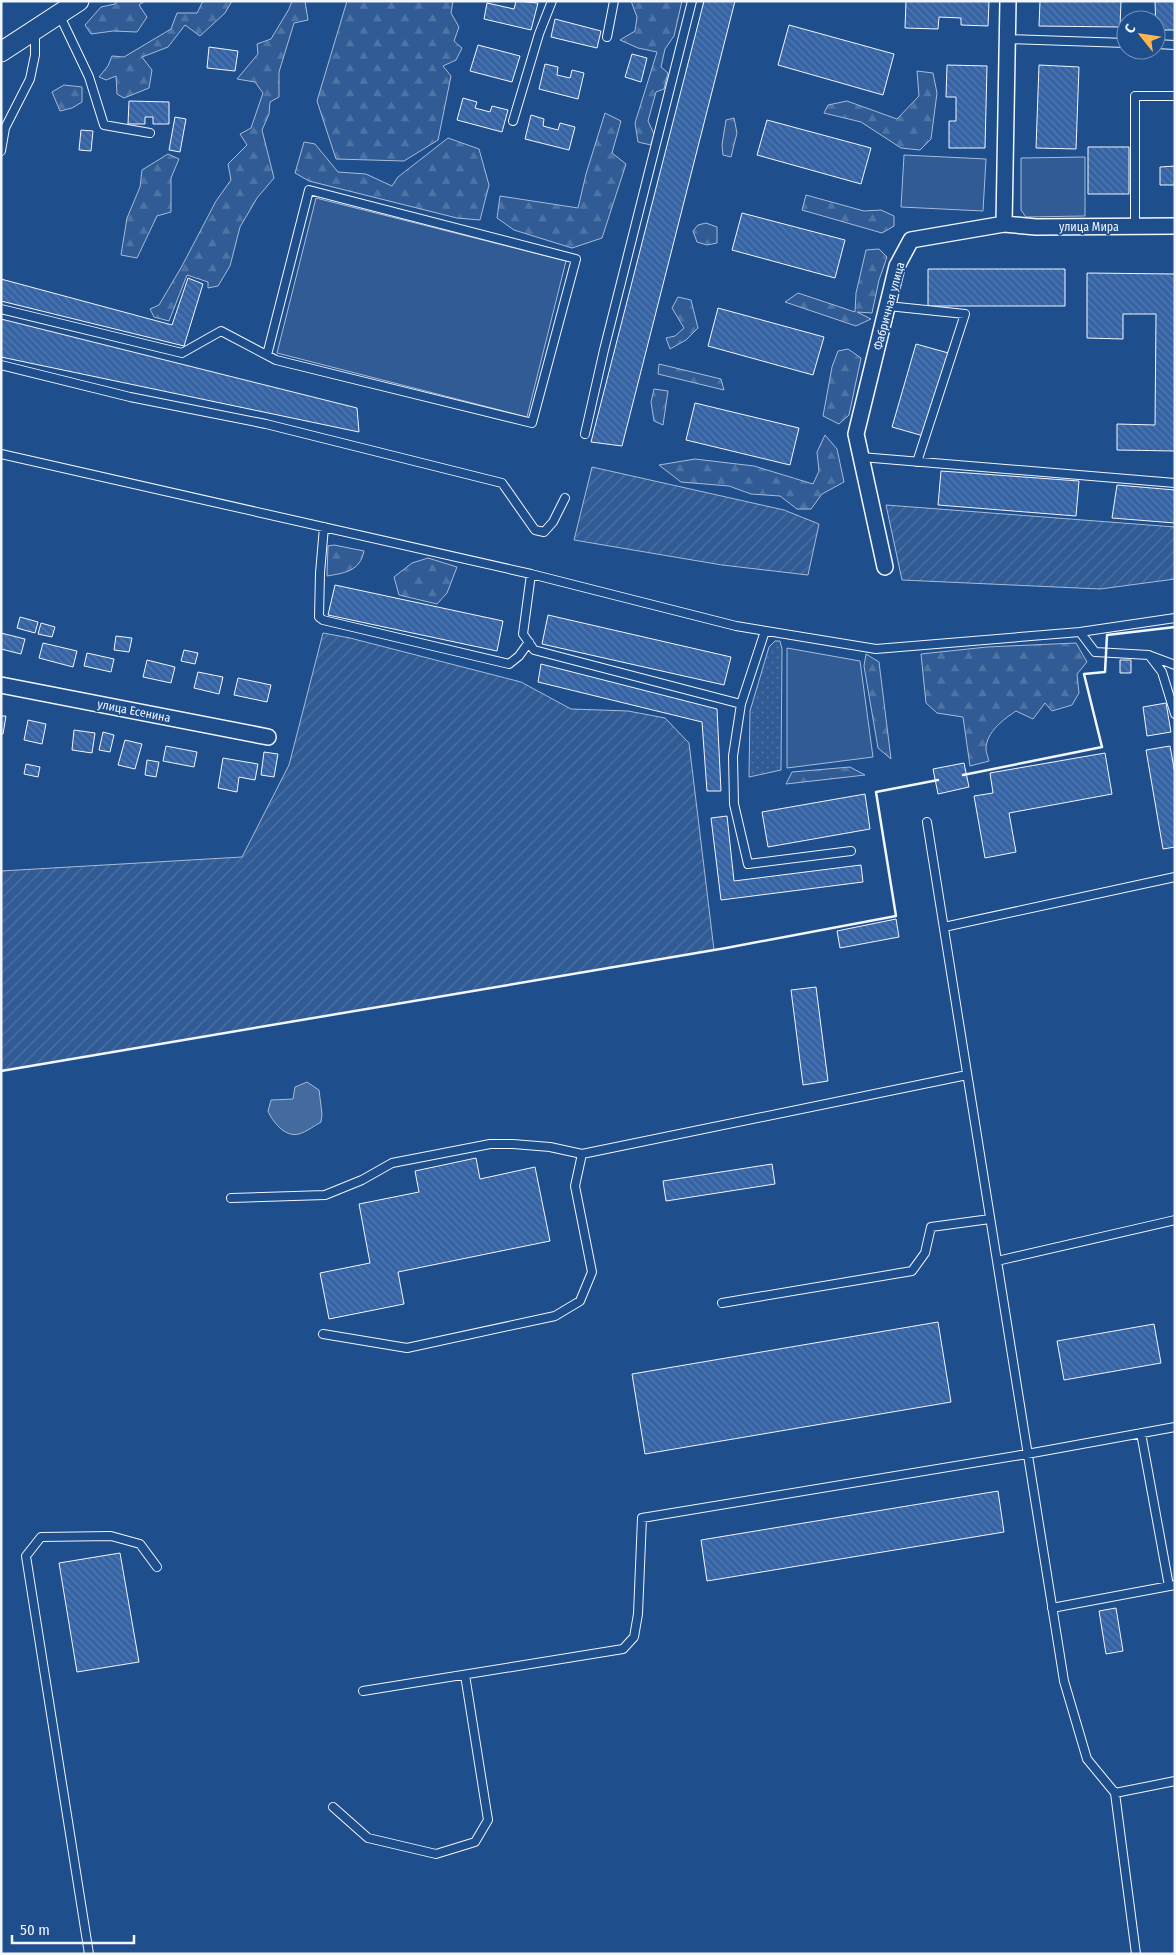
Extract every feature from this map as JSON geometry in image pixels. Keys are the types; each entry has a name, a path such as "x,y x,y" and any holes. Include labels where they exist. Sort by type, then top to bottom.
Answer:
{"street":[{"path":"1,52 79,1"},
{"path":"1004,224 1008,1"},
{"name":"улица Мира","path":"1004,224 1036,227 1175,226"},
{"name":"Фабричная улица","path":"885,566 856,434 897,266 911,240 1004,224"},
{"name":"улица Есенина","path":"1,685 268,737"}],"lane":[{"path":"513,122 539,34 552,1"},
{"path":"608,37 614,1"},
{"path":"585,434 604,350 692,1"},
{"path":"59,14 89,77 104,125 150,133"},
{"path":"1,151 5,128 30,79 35,55 34,30"},
{"path":"1006,39 1116,43"},
{"path":"1135,227 1135,96 1175,96"},
{"path":"1,309 182,353 221,331 276,360 532,424 576,259 309,190 267,355"},
{"path":"888,306 965,314 917,462"},
{"path":"1,365 130,397 266,424 502,483 535,530 544,532 554,522 565,498"},
{"path":"1,454 531,574 736,626 876,649 1080,632 1175,618"},
{"path":"861,457 1175,483"},
{"path":"324,527 319,602 319,617 322,620 509,664 519,656 529,642"},
{"path":"531,574 523,634 534,650 741,704"},
{"path":"765,631 741,704 733,756 734,804 748,864 851,850"},
{"path":"1080,632 1095,652 1149,655 1175,665"},
{"path":"1149,655 1162,672 1175,714"},
{"path":"927,822 1064,1681 1087,1759 1115,1793 1136,1954"},
{"path":"944,927 1175,878"},
{"path":"230,1198 325,1195 362,1180 392,1163 490,1144 550,1147 582,1154 967,1075"},
{"path":"323,1334 407,1348 555,1316 580,1301 592,1272 575,1186 582,1154"},
{"path":"722,1303 912,1271 925,1253 931,1227 990,1219"},
{"path":"997,1261 1175,1220"},
{"path":"363,1691 623,1649 634,1637 638,1614 642,1518 1027,1454 1175,1427"},
{"path":"1052,1608 1172,1585 1141,1433"},
{"path":"89,1954 26,1556 41,1537 111,1536 140,1544 157,1567"},
{"path":"334,1807 368,1838 436,1854 475,1842 488,1820 465,1675"},
{"path":"1115,1793 1175,1781"}],"green space":[{"path":"116,1 145,1 139,5 147,17 137,32 113,31 91,34 85,25 101,7 115,4"},
{"path":"203,1 232,1 225,13 200,36 185,25 168,47 142,57 152,70 149,88 124,98 117,94 116,76 106,80 99,77 108,66 112,56 124,57 171,29 177,13 197,13"},
{"path":"292,1 305,1 308,20 294,23 279,72 279,97 270,102 269,114 262,130 274,178 257,198 240,227 230,266 218,286 208,288 208,282 187,275 169,321 154,317 150,309 159,305 216,201 231,180 228,164 247,145 240,134 251,128 263,93 255,82 237,79 258,54 257,44 271,39"},
{"path":"347,1 453,1 451,13 459,27 454,41 462,48 456,60 443,66 451,76 438,140 404,161 336,159 317,101"},
{"path":"631,1 682,1 674,36 665,49 661,67 668,73 664,89 656,92 648,121 654,134 651,145 638,142 635,123 657,52 638,48 620,40 635,31 637,17"},
{"path":"917,71 933,73 937,93 931,139 920,150 901,148 861,122 824,113 828,105 847,101 897,119 919,96"},
{"path":"64,85 82,87 82,102 72,108 60,111 52,92"},
{"path":"605,113 621,121 612,153 626,164 602,238 572,248 514,230 497,218 500,196 578,208 586,174"},
{"path":"734,118 737,133 731,157 723,155 722,145 726,120"},
{"path":"448,138 479,149 489,185 480,220 457,218 309,181 295,173 304,142 315,144 338,172 366,174 392,186 398,177"},
{"path":"168,154 179,159 171,178 171,212 157,216 137,258 121,255 127,218 140,187 142,170"},
{"path":"806,195 864,211 881,210 894,216 894,226 882,233 802,210"},
{"path":"706,223 717,227 717,243 707,245 697,242 693,231 698,225"},
{"path":"879,249 887,257 879,280 872,313 857,312 871,319 856,326 785,302 798,293 855,312 856,293 866,250"},
{"path":"678,297 691,300 698,328 686,340 670,349 666,338 675,336 684,328 672,308"},
{"path":"848,349 861,358 849,415 839,424 823,416 832,367 838,351"},
{"path":"659,364 721,379 724,390 658,374"},
{"path":"654,389 668,391 663,425 654,421 651,402"},
{"path":"825,435 837,449 844,482 822,494 811,509 797,509 780,496 751,494 729,486 681,482 659,465 695,459 754,466 813,484 819,471 817,452"},
{"path":"592,467 784,510 819,524 808,575 722,565 574,540"},
{"path":"886,505 1175,527 1175,579 1100,589 902,580"},
{"path":"334,545 364,551 359,563 351,570 327,576 328,546"},
{"path":"428,558 457,567 447,593 437,604 399,595 394,577 412,563"},
{"path":"323,633 350,638 521,682 571,709 628,711 665,718 689,743 714,950 1,1071 1,871 242,857 289,765"},
{"path":"775,641 780,641 782,649 781,770 749,777 750,711 769,647"},
{"path":"1076,643 1087,662 1077,674 1079,693 1072,705 1052,711 1045,703 1033,719 1016,711 1001,722 989,737 986,749 989,761 970,766 963,717 937,713 926,703 921,654 987,647"},
{"path":"866,654 879,662 891,759 878,748 864,666"},
{"path":"850,767 865,775 786,784 792,772"}],"shaded area":[{"path":"904,155 986,159 983,211 901,207"},
{"path":"1085,157 1085,216 1026,217 1021,210 1021,158"},
{"path":"316,198 566,261 527,417 277,353"},
{"path":"787,648 860,661 873,757 787,768"},
{"path":"307,1082 319,1090 321,1122 302,1133 289,1134 276,1124 270,1115 268,1111 271,1100 293,1099 295,1087"}],"building":[{"path":"516,1 538,3 531,30 484,19 487,3 514,9"},
{"path":"704,1 735,1 622,446 591,442"},
{"path":"906,1 989,1 988,26 961,25 961,18 939,17 938,29 905,28"},
{"path":"1040,1 1121,1 1121,10 1116,10 1116,27 1039,26"},
{"path":"1155,1 1175,1 1175,30 1166,30 1166,10 1155,10"},
{"path":"555,19 601,31 597,48 551,37"},
{"path":"789,25 894,54 883,95 778,65"},
{"path":"478,45 520,56 512,82 470,71"},
{"path":"209,47 238,51 235,71 207,68"},
{"path":"632,54 647,58 641,82 625,77"},
{"path":"545,64 558,67 557,75 570,78 572,70 584,73 578,99 539,89"},
{"path":"947,65 987,66 985,148 949,148 949,121 956,121 956,97 946,97"},
{"path":"1039,65 1079,67 1076,149 1036,148"},
{"path":"463,98 477,102 475,108 490,112 492,106 508,110 502,132 457,120"},
{"path":"129,101 169,102 169,124 153,124 153,117 145,117 145,124 128,124"},
{"path":"531,115 544,119 543,126 558,130 560,123 575,127 569,150 525,139"},
{"path":"175,117 186,119 180,152 169,150"},
{"path":"767,120 871,148 861,184 757,155"},
{"path":"81,130 93,131 91,151 79,150"},
{"path":"1088,147 1129,147 1129,194 1088,194"},
{"path":"1175,166 1175,185 1160,185 1160,167"},
{"path":"742,213 845,240 835,278 732,250"},
{"path":"928,269 1065,269 1065,306 928,306"},
{"path":"1087,273 1175,274 1175,451 1117,450 1117,424 1155,425 1156,314 1123,314 1123,339 1087,338"},
{"path":"188,278 203,284 184,346 1,301 1,279 172,325"},
{"path":"718,308 824,337 813,375 708,346"},
{"path":"1,319 357,408 359,432 1,357"},
{"path":"916,344 952,354 927,437 892,427"},
{"path":"695,403 799,428 790,465 686,440"},
{"path":"941,471 1079,481 1076,516 938,505"},
{"path":"1117,485 1175,490 1175,523 1112,518"},
{"path":"335,585 503,621 497,651 328,615"},
{"path":"548,615 731,657 724,685 542,644"},
{"path":"20,617 38,622 35,633 17,628"},
{"path":"41,623 55,627 52,637 38,634"},
{"path":"1,633 25,639 21,654 1,649"},
{"path":"116,636 132,638 129,652 114,650"},
{"path":"43,643 77,651 73,667 39,658"},
{"path":"184,650 198,653 195,664 181,661"},
{"path":"87,653 114,659 111,672 84,666"},
{"path":"147,660 175,667 171,683 143,677"},
{"path":"1120,660 1131,660 1131,673 1120,673"},
{"path":"541,664 717,709 721,791 707,791 702,722 538,682"},
{"path":"198,672 223,677 219,694 194,688"},
{"path":"238,678 271,685 267,702 234,695"},
{"path":"1166,703 1171,732 1147,736 1143,707"},
{"path":"1,716 6,716 3,734 1,734"},
{"path":"28,720 46,724 42,744 24,740"},
{"path":"74,730 95,733 92,753 72,750"},
{"path":"103,732 114,735 110,752 99,750"},
{"path":"125,740 142,744 135,769 118,765"},
{"path":"166,746 197,752 194,767 163,761"},
{"path":"1170,746 1175,774 1175,847 1163,849 1146,750"},
{"path":"264,752 278,754 274,777 261,775"},
{"path":"1105,753 1112,794 1009,813 1016,852 985,858 974,796 993,793 990,773"},
{"path":"223,758 258,764 255,780 239,777 237,792 218,788"},
{"path":"147,760 159,762 156,777 145,775"},
{"path":"964,763 969,787 938,794 933,769"},
{"path":"26,764 40,767 38,777 24,774"},
{"path":"865,794 870,829 768,847 762,812"},
{"path":"727,816 734,881 861,865 863,882 721,900 711,818"},
{"path":"896,919 899,937 840,948 837,931"},
{"path":"816,987 828,1081 803,1085 791,990"},
{"path":"476,1158 480,1179 535,1167 550,1241 398,1272 404,1304 329,1319 320,1273 370,1263 359,1204 419,1192 415,1171"},
{"path":"772,1164 775,1184 666,1201 663,1181"},
{"path":"938,1322 951,1402 645,1454 632,1374"},
{"path":"1154,1324 1161,1363 1064,1380 1057,1341"},
{"path":"998,1491 1004,1532 707,1581 701,1540"},
{"path":"120,1553 139,1662 77,1672 59,1563"},
{"path":"1116,1608 1123,1651 1106,1654 1099,1611"}],"wall":[{"path":"963,775 1102,747 1084,674 1105,672 1107,635 1175,627"},
{"path":"1,1071 726,948 896,916 876,792 938,780"}]}
